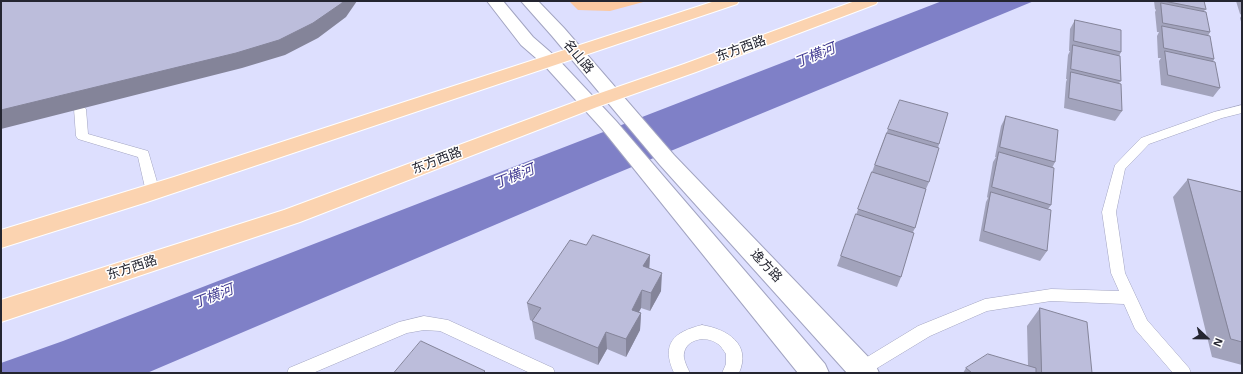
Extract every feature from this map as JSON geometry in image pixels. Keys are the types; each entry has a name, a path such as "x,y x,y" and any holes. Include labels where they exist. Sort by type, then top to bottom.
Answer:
{"main road":[{"path":"1,239 79,217 731,1"},
{"name":"东方西路","path":"1,311 292,216 611,95 690,68 870,1"}],"street":[{"name":"名山路","path":"495,1 527,41 550,61 590,103"},
{"name":"名山路","path":"529,1 627,113"},
{"path":"590,103 815,373"},
{"name":"逸方路","path":"627,113 860,372"}],"lane":[{"path":"80,109 82,136 144,154 153,192"},
{"path":"1183,373 1141,324 1118,273 1109,212 1118,168 1145,141 1218,115 1242,109"},
{"path":"860,372 924,331 985,305 1051,295 1129,298"},
{"path":"295,373 405,327 424,322 442,325 548,373"},
{"path":"682,373 677,364 675,355 677,346 688,335 706,332 723,338 730,344 734,352 735,360 734,368 730,373"}],"shaded area":[{"path":"569,1 647,1 610,11 578,10"}],"water":[{"name":"丁横河","path":"942,1 1034,1 598,181 147,373 1,373 1,363 63,341"}],"building":[{"path":"1,1 343,1 313,23 279,40 236,53 1,110"},
{"path":"1164,1 1204,1 1206,9"},
{"path":"1161,3 1206,12 1210,32 1163,23"},
{"path":"1075,20 1121,30 1121,52 1074,41"},
{"path":"1162,26 1210,36 1214,59 1164,48"},
{"path":"1073,45 1120,56 1121,81 1071,69"},
{"path":"1165,51 1215,62 1220,88 1168,75"},
{"path":"1071,72 1121,84 1122,111 1069,98"},
{"path":"900,100 948,113 939,144 888,129"},
{"path":"1006,116 1058,130 1055,162 1000,147"},
{"path":"887,133 939,148 929,182 875,165"},
{"path":"999,152 1054,168 1051,205 992,187"},
{"path":"872,172 926,189 915,228 858,209"},
{"path":"1188,179 1242,192 1242,342 1231,339"},
{"path":"991,192 1051,210 1047,251 984,231"},
{"path":"856,214 914,233 901,277 841,256"},
{"path":"593,235 650,255 643,266 662,273 651,293 642,290 632,310 641,313 626,339 606,332 598,348 532,321 541,308 527,303 570,240 586,245"},
{"path":"1040,308 1087,322 1092,373 1042,373"},
{"path":"421,341 485,371 483,373 394,373"},
{"path":"988,354 1036,368 1036,373 972,373 966,368"}]}
